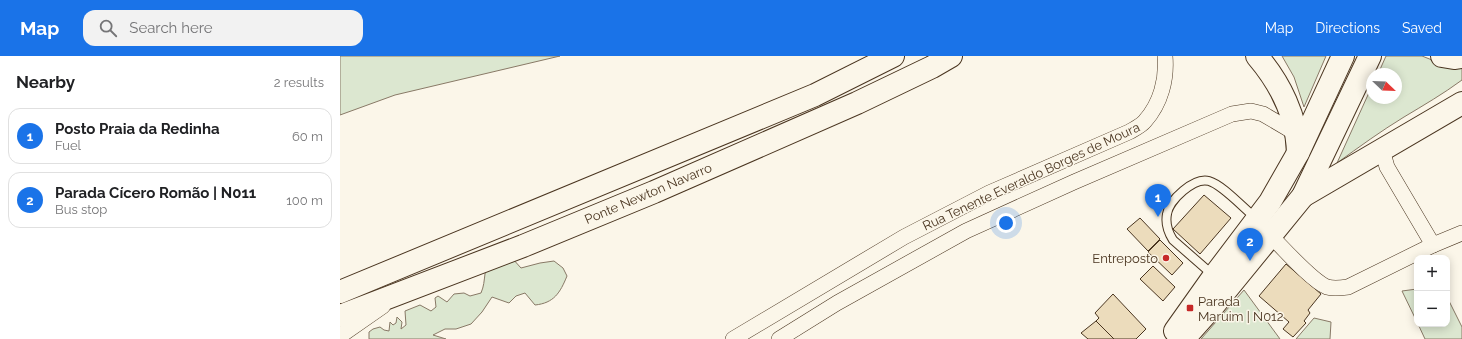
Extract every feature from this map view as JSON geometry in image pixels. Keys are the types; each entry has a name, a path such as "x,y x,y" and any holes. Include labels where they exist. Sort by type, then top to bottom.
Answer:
{"main road":[{"name":"Ponte Newton Navarro","path":"340,292 815,96 893,56"},
{"name":"Ponte Newton Navarro","path":"340,316 523,246 654,192 857,102 932,67 951,56"},
{"path":"1257,56 1267,68 1284,97 1297,144"},
{"path":"1181,339 1189,333 1214,305 1264,227 1270,202 1297,144 1343,56"},
{"path":"1305,191 1370,56"},
{"path":"1442,56 1454,58 1462,57"},
{"path":"1170,339 1179,324 1214,276 1264,227 1305,191 1380,151 1462,103"},
{"path":"515,219 523,246"}],"street":[{"name":"Rua Tenente Everaldo Borges de Moura","path":"733,339 904,237 989,193 1129,132 1144,122 1155,108 1162,91 1166,67 1165,56"},
{"name":"Rua Tenente Everaldo Borges de Moura","path":"779,339 837,303 966,231 1074,182 1232,114 1250,111 1263,114 1297,144"},
{"path":"1380,151 1385,160 1386,167 1433,245"},
{"path":"1264,227 1317,281 1328,287 1335,288 1348,286 1433,245 1462,233"},
{"path":"340,336 406,290"}],"lane":[{"path":"1214,276 1173,240 1169,234 1166,224 1167,213 1172,202 1190,185 1198,181 1208,181 1218,184 1264,227"}],"green space":[{"path":"340,56 560,56 395,95 340,115"},
{"path":"1282,56 1326,56 1304,107 1294,77"},
{"path":"1386,56 1422,56 1437,62 1462,67 1462,80 1441,95 1387,128 1337,163 1366,99 1366,104 1402,104 1402,68 1381,68"},
{"path":"512,258 521,268 554,261 563,268 567,276 556,296 547,302 535,305 525,293 516,296 509,303 492,297 482,312 471,324 456,329 445,329 433,335 446,339 369,339 369,332 373,329 380,327 389,331 390,322 393,325 396,323 397,317 402,322 401,329 406,325 405,311 420,305 431,311 436,307 435,298 438,296 447,302 454,294 464,293 470,296 481,293 485,274 488,268 496,263"},
{"path":"1414,289 1414,316 1402,291"},
{"path":"1244,290 1280,339 1201,339"},
{"path":"1450,303 1462,327 1462,339 1425,339 1419,327 1450,327"},
{"path":"1314,318 1331,322 1330,339 1296,339"}],"building":[{"path":"1204,195 1231,218 1200,254 1173,229"},
{"path":"1140,218 1160,239 1148,251 1127,229"},
{"name":"Entreposto","path":"1160,240 1183,263 1172,275 1148,252"},
{"path":"1286,264 1321,294 1308,310 1310,313 1304,321 1306,323 1293,337 1283,329 1289,322 1259,296"},
{"path":"1153,266 1175,287 1163,301 1140,279"},
{"path":"1113,294 1146,329 1136,339 1114,339 1096,321 1099,318 1095,313"},
{"path":"1096,321 1114,339 1088,339 1081,333"}],"place":[{"name":"Posto Praia da Redinha","path":"1158,217"},
{"name":"Entreposto","path":"1166,258"},
{"name":"Parada Cícero Romão | N011","path":"1250,261"},
{"name":"Parada Maruim | N012","path":"1190,308"}]}
